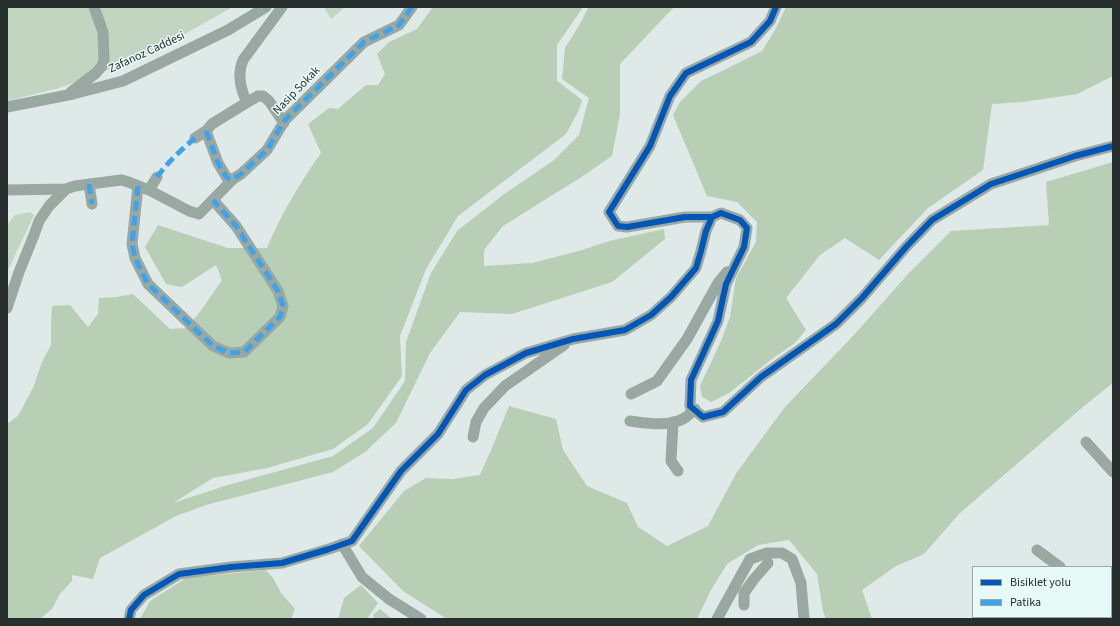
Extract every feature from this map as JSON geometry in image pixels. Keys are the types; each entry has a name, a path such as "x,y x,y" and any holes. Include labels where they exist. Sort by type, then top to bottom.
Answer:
{"street":[{"path":"66,96 96,74 102,66 104,60 103,32 94,7"},
{"name":"Zafanoz Caddesi","path":"7,107 66,96 123,81 228,30 266,7"},
{"path":"246,102 240,78 240,66 282,7"},
{"name":"Nasip Sokak","path":"149,190 189,211 200,214 233,179 241,174 267,150 284,123 364,42 399,25 412,7"},
{"path":"776,7 770,21 751,42 686,73 670,96 650,146 609,212 618,226 627,227 685,217 712,217 721,213 740,220 747,228 744,247 726,284 718,321 691,380 690,406 703,417 723,412 761,377 836,324 862,298 906,247 932,220 991,184 1075,156 1113,146"},
{"path":"195,138 206,131 212,124 258,96 263,96 269,101 284,123"},
{"path":"206,131 218,163 227,178 233,179"},
{"path":"7,190 66,189 75,186 121,180 129,181 149,190 157,177"},
{"path":"89,184 92,204"},
{"path":"138,186 132,244 135,258 148,284 213,346 229,353 244,352 280,317 283,306 278,291 236,226 213,200"},
{"path":"7,308 39,221 49,206 66,189"},
{"path":"129,619 132,610 144,595 179,574 231,567 282,563 352,541 401,471 438,434 466,390 485,375 526,353 573,339 625,330 651,315 671,297 696,268 706,231 712,217"},
{"path":"631,394 657,381 687,339 718,283 738,259"},
{"path":"473,437 476,422 484,408 505,386 573,339"},
{"path":"630,421 656,424 669,423 683,419 695,409"},
{"path":"673,422 671,461 678,471"},
{"path":"1086,442 1113,472"},
{"path":"342,544 362,577 389,599 421,619"},
{"path":"1037,550 1059,566"},
{"path":"717,619 750,559 767,553 782,553 792,559 801,582 804,619"},
{"path":"744,605 744,593 768,563"},
{"path":"733,590 744,593"}],"green space":[{"path":"7,7 233,7 143,57 59,88 7,101"},
{"path":"324,7 345,7 331,19"},
{"path":"433,7 583,7 557,45 557,81 582,100 579,110 566,134 458,216 426,269 400,336 402,376 368,424 333,449 267,468 213,478 173,503 228,485 333,456 373,428 405,381 406,342 431,273 457,231 503,195 554,160 579,135 589,98 562,79 565,48 588,8 674,7 620,64 620,114 612,156 503,226 484,250 484,266 532,263 579,251 609,241 664,229 665,239 612,282 512,314 460,312 430,353 396,423 365,452 333,472 206,505 176,516 100,558 93,579 72,575 72,581 60,594 52,609 40,619 7,619 7,424 18,416 33,388 42,362 51,345 52,306 70,305 88,327 98,314 99,298 133,294 170,329 187,328 222,280 216,265 182,287 166,284 145,247 158,225 228,248 267,248 291,199 321,153 308,124 329,108 338,109 366,85 378,85 385,74 377,54 389,42 417,29"},
{"path":"786,7 1113,7 1113,76 1077,94 1023,102 992,104 983,170 928,208 879,260 845,238 820,255 786,298 806,330 795,343 729,393 711,402 702,397 700,386 721,341 730,317 736,278 756,242 757,222 737,202 707,196 673,115 680,102 701,81 762,51 775,30"},
{"path":"1113,162 1113,383 1084,406 960,513 924,554 896,566 862,590 872,619 826,619 823,611 817,574 789,540 758,545 727,564 711,590 697,619 447,619 403,591 359,546 404,491 426,478 453,479 480,475 509,406 556,419 563,450 587,486 627,503 638,527 667,546 708,526 737,472 785,407 853,336 908,274 951,231 1049,225 1046,182"},
{"path":"30,212 34,215 7,272 7,225 15,215"},
{"path":"266,570 273,578 281,593 295,609 291,619 140,619 150,601 186,578"},
{"path":"361,585 378,603 367,619 338,619 344,598"},
{"path":"380,609 392,619 374,619 373,615"}],"marked path":[{"path":"206,131 218,163 227,178 233,179 241,174 267,150 285,120 364,42 399,25 412,7"},
{"path":"157,177 175,156 195,138"},
{"path":"89,184 92,204"},
{"path":"138,186 132,244 135,258 148,284 213,346 229,353 244,352 280,317 283,306 278,291 236,226 213,200"}],"cycle path":[{"path":"776,7 770,21 751,42 686,73 670,96 650,146 609,212 618,226 627,227 685,217 712,217 721,213 740,220 747,228 744,247 726,284 718,321 691,380 690,406 703,417 723,412 761,377 836,324 862,298 906,247 932,220 991,184 1075,156 1113,146"},
{"path":"129,619 131,610 144,595 179,574 231,567 282,563 352,541 401,471 438,434 466,390 485,375 526,353 573,339 625,330 651,315 671,297 696,268 706,231 712,217"}]}
